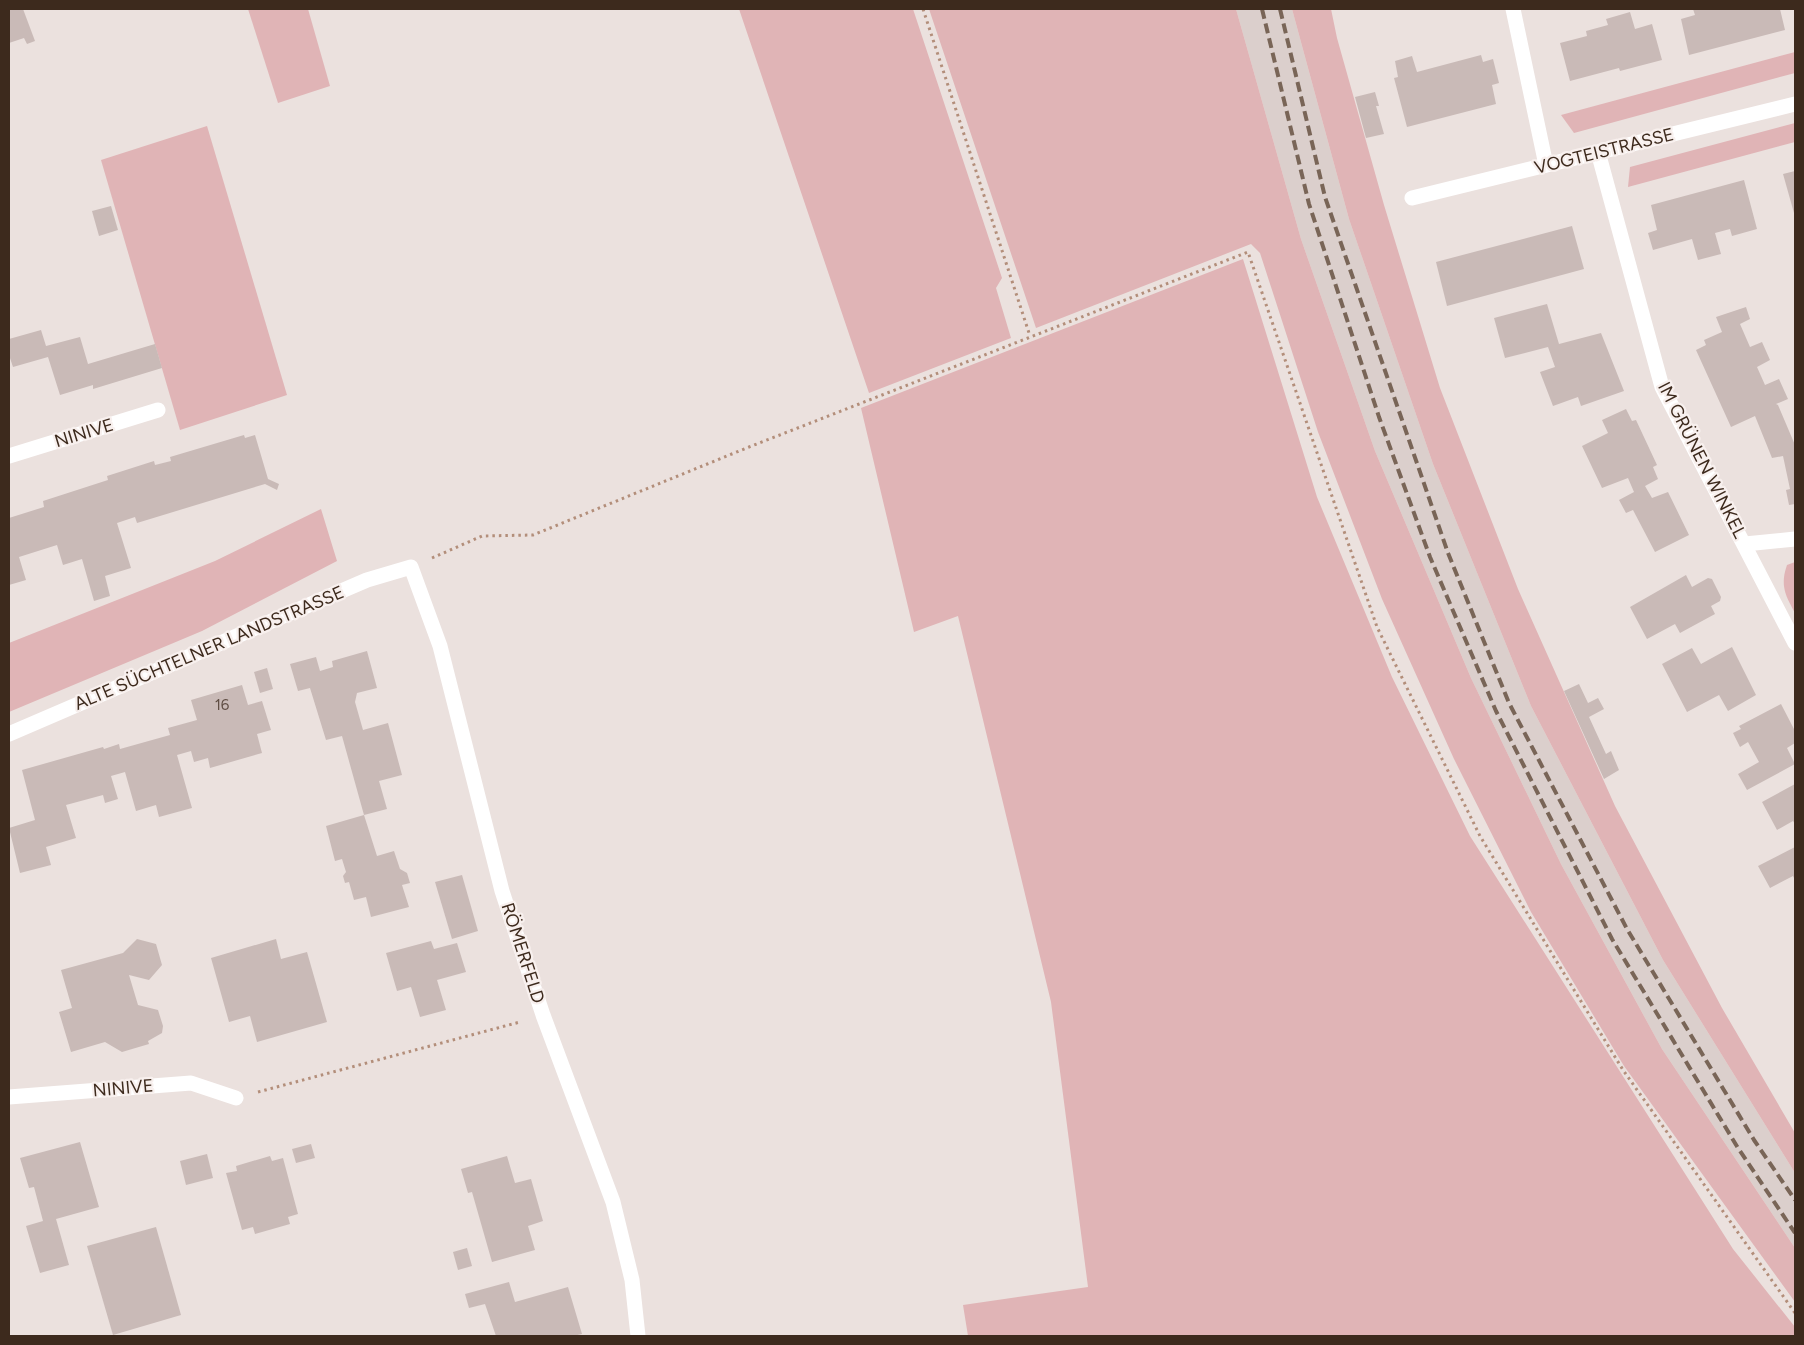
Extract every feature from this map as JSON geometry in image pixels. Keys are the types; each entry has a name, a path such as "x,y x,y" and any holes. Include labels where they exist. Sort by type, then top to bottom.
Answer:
{"street":[{"path":"1513,9 1546,165"},
{"name":"VOGTEISTRASSE","path":"1412,198 1795,104"},
{"name":"IM GRÜNEN WINKEL","path":"1598,152 1662,387 1795,643"},
{"name":"NINIVE","path":"9,456 158,410"},
{"path":"1745,544 1795,539"},
{"name":"ALTE SÜCHTELNER LANDSTRASSE","path":"9,734 367,580 411,567"},
{"name":"RÖMERFELD","path":"411,567 440,646 502,891 543,1015 613,1202 632,1280 638,1336"},
{"name":"NINIVE","path":"9,1097 191,1083 236,1098"}],"path":[{"path":"923,9 1030,336"},
{"path":"411,567 482,536 533,535 1030,336 1248,252 1377,627 1480,836 1623,1070 1795,1313"},
{"path":"236,1098 295,1084 543,1015"}],"shaded area":[{"path":"248,9 308,9 330,86 278,103"},
{"path":"739,9 913,9 1002,278 996,288 1011,338 869,393"},
{"path":"929,9 1236,9 1301,239 1375,451 1471,678 1561,864 1662,1049 1795,1248 1795,1302 1624,1066 1531,912 1454,759 1382,599 1318,432 1260,253 1251,244 1036,328"},
{"path":"1236,9 1292,9 1349,219 1433,464 1531,706 1663,960 1795,1173 1795,1248 1662,1049 1561,864 1471,678 1375,451 1301,239"},
{"path":"1292,9 1331,9 1337,38 1384,205 1440,388 1518,589 1615,806 1722,1008 1795,1133 1795,1173 1663,960 1531,706 1433,464 1349,219"},
{"path":"1795,52 1795,73 1574,133 1561,115"},
{"path":"1795,123 1795,142 1628,187 1630,167"},
{"path":"207,126 287,395 180,430 101,160"},
{"path":"1243,259 1317,497 1392,677 1470,836 1733,1249 1795,1327 1795,1336 968,1336 963,1305 1088,1287 1051,1002 958,616 914,632 861,408"},
{"path":"321,509 337,561 202,631 9,712 9,643 215,561"},
{"path":"1795,562 1795,613 1786,595 1784,578 1787,565"}],"building":[{"path":"9,9 23,9 35,41 27,44 24,38 9,43"},
{"path":"1693,9 1780,9 1785,30 1689,55 1681,19 1695,15"},
{"path":"1630,12 1635,29 1652,24 1662,60 1620,71 1619,68 1570,81 1560,43 1587,36 1586,31 1608,25 1606,19"},
{"path":"1481,55 1483,62 1493,59 1499,83 1492,85 1496,104 1407,127 1394,78 1398,77 1395,61 1412,56 1417,72"},
{"path":"1375,92 1379,106 1376,106 1384,134 1366,138 1355,97"},
{"path":"1795,171 1795,213 1794,213 1783,174"},
{"path":"1744,180 1757,229 1732,236 1730,229 1715,233 1721,254 1698,260 1692,239 1653,250 1648,233 1657,230 1651,205"},
{"path":"111,206 118,230 99,236 92,211"},
{"path":"1572,226 1584,269 1447,306 1436,262"},
{"path":"1547,304 1559,344 1601,333 1624,391 1581,406 1578,397 1553,406 1540,372 1555,367 1548,347 1505,358 1494,318"},
{"path":"1746,307 1750,319 1740,324 1750,347 1762,342 1770,360 1757,367 1765,385 1779,379 1788,399 1776,404 1795,445 1795,504 1789,505 1786,490 1790,489 1783,456 1772,458 1755,416 1731,427 1696,350 1706,345 1704,340 1722,332 1716,317"},
{"path":"41,330 46,346 80,337 88,364 155,344 162,368 93,389 93,385 60,395 48,357 13,367 9,355 9,339"},
{"path":"1626,409 1632,421 1636,420 1657,465 1653,467 1658,479 1645,486 1652,498 1668,492 1689,535 1655,552 1633,510 1626,513 1619,500 1634,492 1628,478 1602,488 1582,446 1608,433 1602,420"},
{"path":"244,435 245,438 255,435 268,479 279,484 277,490 265,484 137,523 135,517 117,523 131,568 105,576 110,596 94,601 82,559 63,565 57,545 19,557 26,580 9,585 9,518 44,507 43,501 108,480 107,476 154,461 155,465 171,461 170,457"},
{"path":"1686,575 1692,587 1708,578 1712,579 1721,597 1720,601 1711,606 1715,614 1680,633 1675,624 1647,639 1630,607"},
{"path":"1732,647 1756,695 1728,711 1719,695 1687,712 1662,664 1692,648 1701,664"},
{"path":"367,651 377,688 357,693 355,702 363,730 388,723 402,775 379,781 387,809 364,815 342,736 326,740 310,688 298,691 290,664 316,657 320,671 333,667 332,661"},
{"path":"267,668 273,689 260,693 254,672"},
{"path":"1579,684 1588,703 1598,698 1604,709 1589,717 1606,754 1611,751 1619,770 1604,779 1564,691"},
{"path":"242,685 248,705 262,701 271,730 257,734 262,753 210,768 208,758 194,762 191,751 177,755 192,808 159,817 156,805 136,811 125,772 111,776 118,799 105,803 103,795 66,805 76,838 46,847 51,865 20,873 9,828 35,820 22,770 103,747 104,749 119,744 120,749 170,735 168,728 197,720 191,700"},
{"path":"1781,704 1795,731 1795,743 1787,748 1795,764 1747,790 1738,774 1759,762 1748,742 1740,747 1733,733 1741,729 1739,726"},
{"path":"1795,784 1795,824 1793,821 1777,830 1762,802"},
{"path":"364,815 377,856 394,851 400,869 407,873 410,883 402,885 409,907 371,917 366,897 354,900 349,882 345,883 343,876 346,872 342,859 335,861 326,826"},
{"path":"1795,847 1795,880 1793,876 1770,888 1758,866"},
{"path":"462,875 478,931 452,939 435,882"},
{"path":"137,939 156,944 162,965 149,980 129,975 138,1005 158,1010 163,1026 162,1033 148,1041 149,1044 122,1052 105,1042 71,1052 59,1012 72,1008 61,970 123,953"},
{"path":"276,939 281,959 307,952 327,1022 257,1042 250,1016 229,1022 211,958"},
{"path":"431,941 434,949 457,943 466,972 437,980 446,1010 420,1017 411,987 397,991 386,953"},
{"path":"80,1142 99,1207 56,1219 69,1265 40,1273 26,1226 43,1221 34,1187 29,1188 20,1158"},
{"path":"311,1144 315,1158 296,1163 292,1149"},
{"path":"207,1154 213,1178 186,1185 180,1161"},
{"path":"270,1156 272,1161 283,1158 298,1214 288,1217 290,1224 255,1234 253,1227 242,1230 226,1173 237,1171 236,1166"},
{"path":"507,1156 515,1183 531,1179 543,1221 528,1226 535,1250 492,1262 472,1192 468,1193 461,1169"},
{"path":"156,1227 181,1315 113,1335 87,1246"},
{"path":"467,1248 472,1266 458,1270 453,1252"},
{"path":"509,1282 515,1302 568,1287 582,1334 573,1336 496,1336 485,1304 469,1308 465,1294"}],"railway":[{"path":"1262,9 1309,204 1379,417 1430,557 1496,711 1612,939 1738,1148 1795,1233"},
{"path":"1280,9 1325,197 1448,553 1509,703 1627,929 1754,1140 1795,1200"}]}
